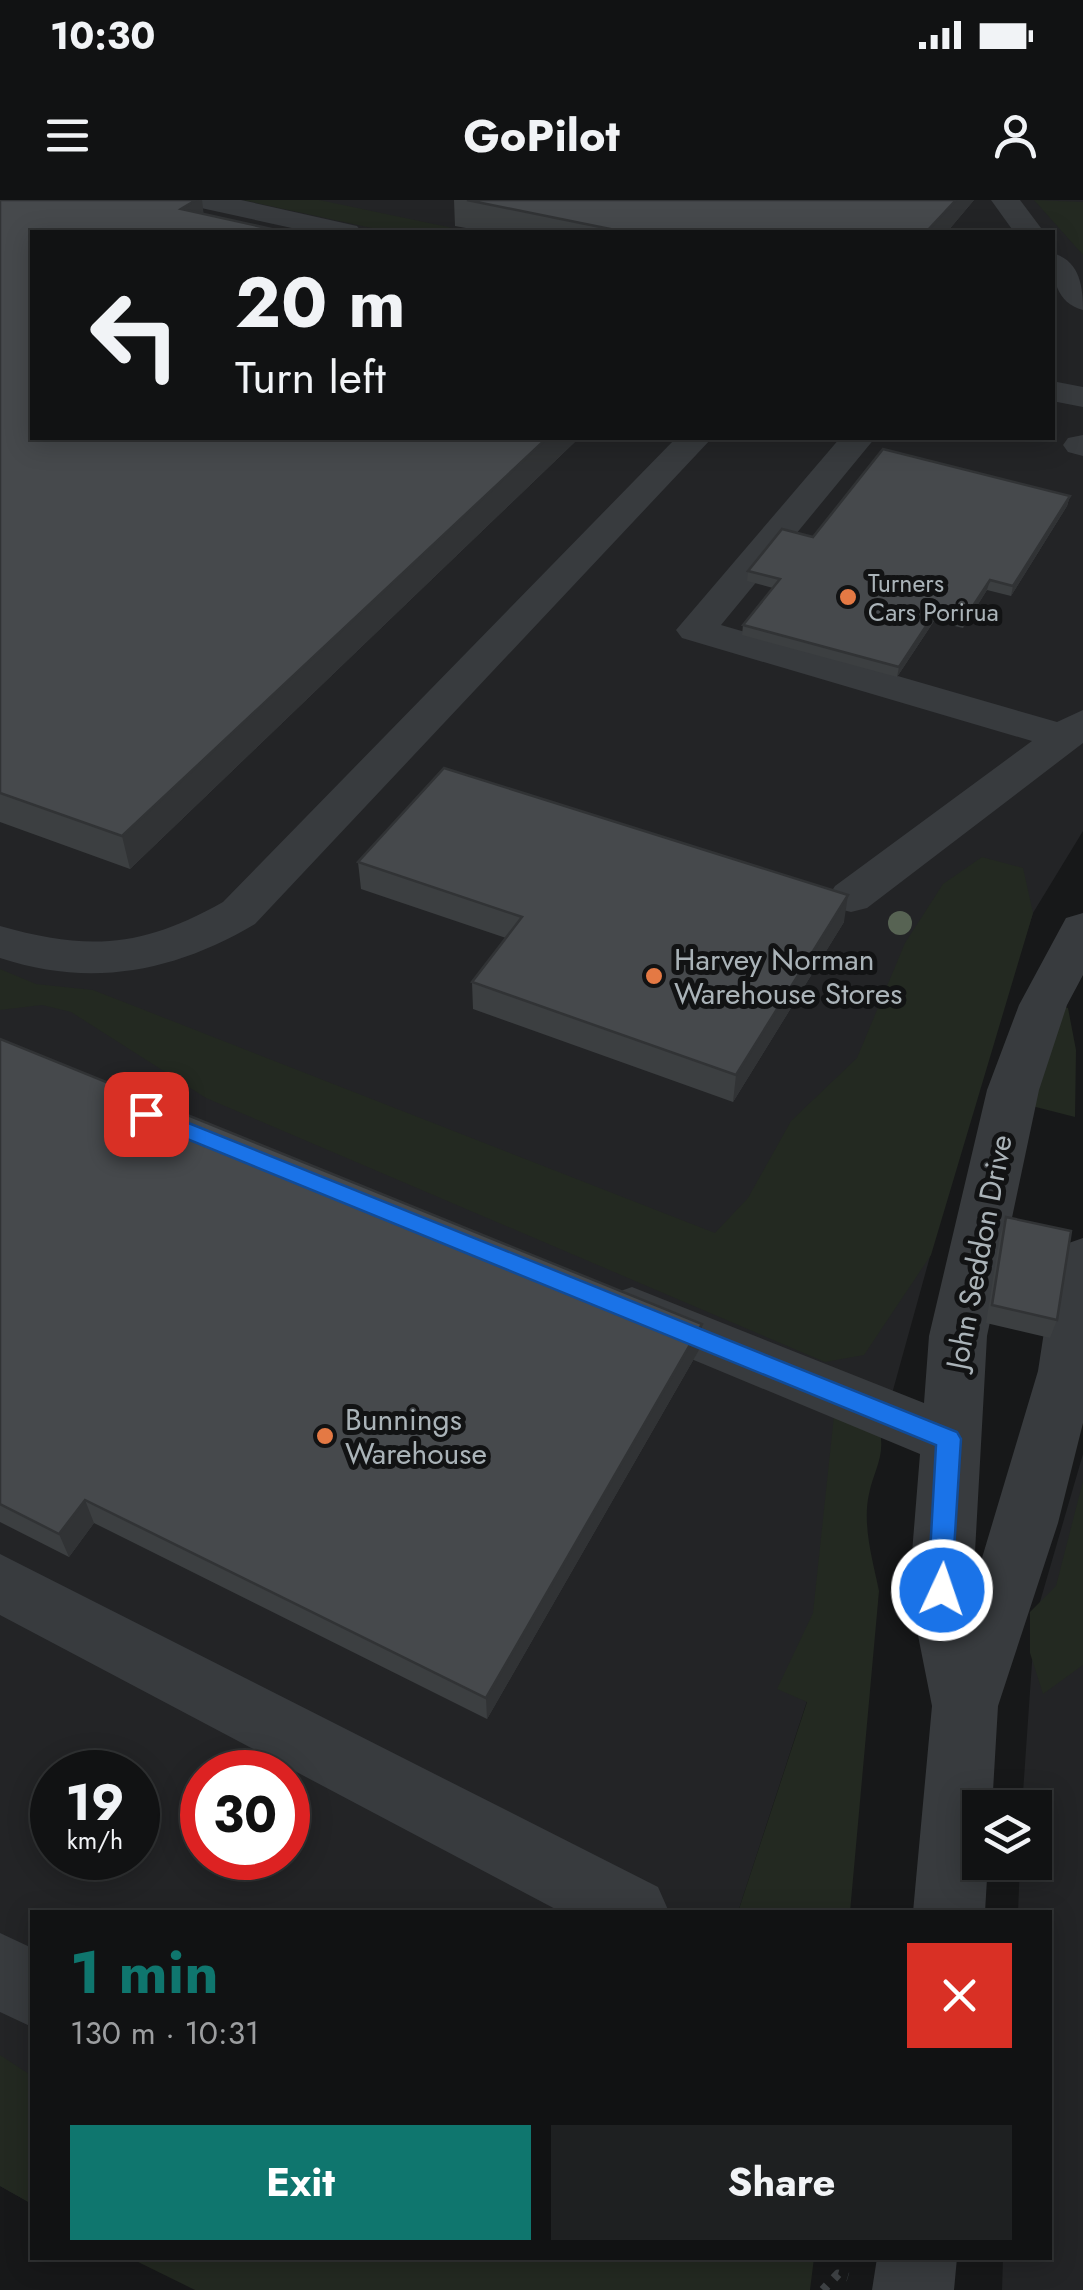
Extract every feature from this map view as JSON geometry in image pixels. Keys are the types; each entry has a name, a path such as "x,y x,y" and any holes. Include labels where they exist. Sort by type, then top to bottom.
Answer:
{"street":[{"path":"202,200 338,230"},
{"path":"1006,200 1028,230"},
{"path":"1055,266 1083,301"},
{"path":"1055,315 1080,333"},
{"path":"0,942 33,954 76,961 122,960 164,952 206,934 239,913 693,440"},
{"path":"856,440 696,630 1073,730"},
{"path":"852,897 1073,730"},
{"name":"John Seddon Drive","path":"965,1706 942,1590 948,1439 958,1336 1012,1090 1043,1004 1082,937"},
{"name":"John Seddon Drive","path":"950,1910 965,1706 1027,1523 1067,1371 1083,1260"},
{"path":"582,1290 948,1439"},
{"path":"0,1583 628,1910"},
{"path":"0,1970 30,1989"},
{"path":"875,2282 914,2260"}],"path":[{"path":"823,2290 875,2282"}],"shaded area":[{"path":"0,200 1083,200 1083,831 1033,913 965,1130 807,1701 739,1910 30,1910 30,2203 0,2186"},
{"path":"243,200 319,200 462,230 381,230"},
{"path":"1034,200 1083,202 1083,255"},
{"path":"982,857 1023,868 1033,913 931,1255 864,1355 825,1362 206,1098 71,1012 42,1005 0,1010 0,969 36,984 93,990 715,1233 748,1198 791,1121 857,1058 905,943 943,884"},
{"path":"1061,1006 1068,1008 1076,1050 1075,1117 1028,1105"},
{"path":"835,1406 880,1432 881,1441 867,1506 869,1543 879,1591 850,1910 739,1910 807,1702 777,1689 813,1613"},
{"path":"1083,1454 1083,2290 1002,2290 1003,2260 1052,2260 1052,1910 1018,1910 1019,1880 1052,1880 1052,1790 1023,1790 1035,1619"},
{"path":"1083,1481 1083,1665 1043,1694 1030,1653 1030,1612 1056,1586"},
{"path":"0,2055 30,2075 30,2203 0,2186"},
{"path":"134,2260 814,2260 810,2290 195,2290"}],"building":[{"path":"0,200 196,200 181,209 276,230 30,230 30,440 545,440 122,836 0,793"},
{"path":"467,200 956,200 928,230 615,230"},
{"path":"883,449 1070,496 1013,586 990,580 965,618 936,611 899,667 743,625 780,579 748,571 782,529 813,537"},
{"name":"Harvey Norman Warehouse Stores","path":"444,768 848,895 736,1075 472,982 522,917 358,862"},
{"name":"Bunnings Warehouse","path":"0,1039 702,1324 486,1698 85,1500 59,1534 0,1504"},
{"path":"1006,1217 1071,1231 1057,1320 992,1305"}],"place":[{"name":"Turners Cars Porirua","path":"848,597"},
{"name":"Harvey Norman Warehouse Stores","path":"654,976"},
{"name":"Bunnings Warehouse","path":"325,1436"}],"route":[{"path":"146,1114 948,1439 942,1590"}]}
